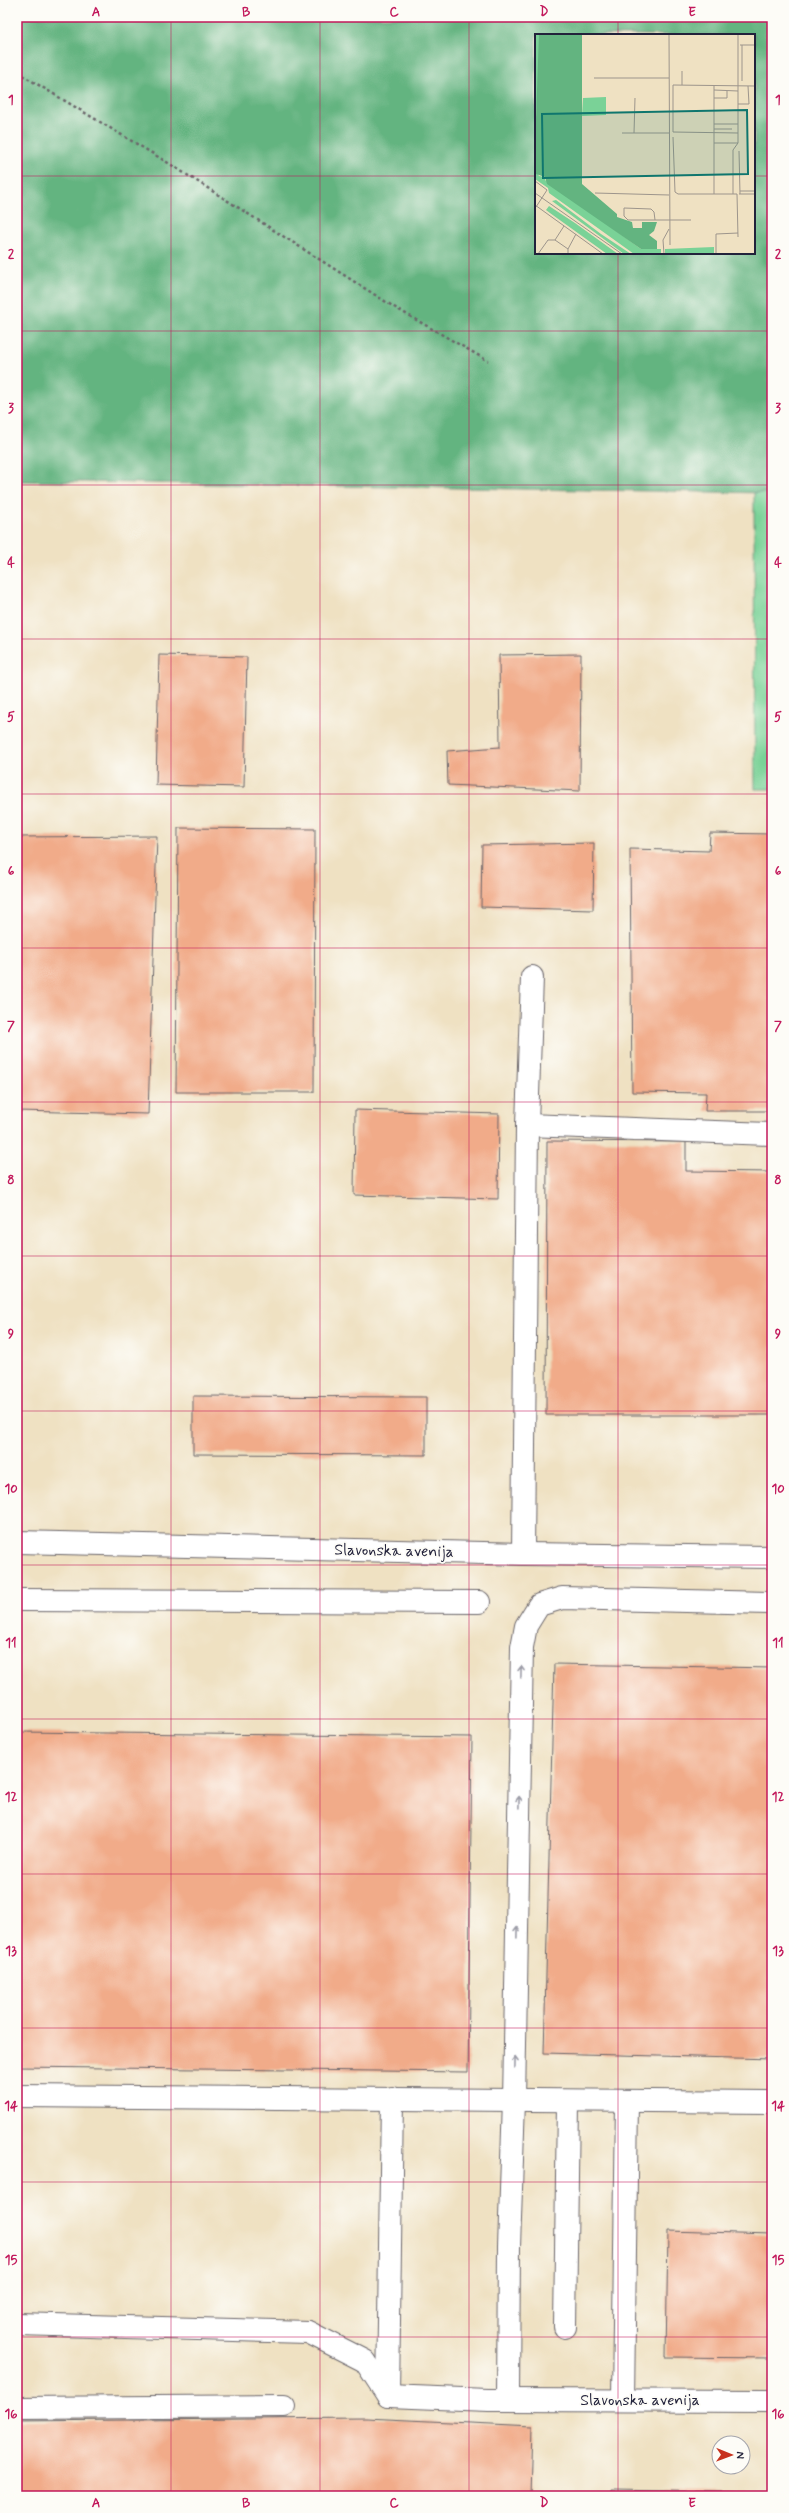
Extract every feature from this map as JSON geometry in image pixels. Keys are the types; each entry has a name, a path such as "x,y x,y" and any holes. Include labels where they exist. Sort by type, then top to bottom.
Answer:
{"street":[{"path":"523,1554 526,1124 532,977"},
{"path":"526,1124 772,1134"},
{"name":"Slavonska avenija","path":"17,1542 523,1554 772,1556"},
{"path":"508,2399 509,2247 514,2101 521,1655 526,1626 539,1605 562,1598 772,1603"},
{"path":"17,1600 479,1602"},
{"path":"17,2096 392,2098 568,2102 772,2102"},
{"path":"388,2396 392,2098"},
{"path":"565,2327 568,2102"},
{"path":"623,2399 627,2102"},
{"path":"17,2324 308,2332 364,2361 388,2396"},
{"name":"Slavonska avenija","path":"388,2396 488,2400 623,2399 772,2401"},
{"path":"17,2408 284,2406"}],"path":[{"path":"17,72 170,164 394,307 488,361"}],"green space":[{"path":"17,17 772,17 772,493 17,481"},
{"path":"754,492 772,493 772,789 755,789"}],"building":[{"path":"581,654 580,791 448,785 447,751 500,747 499,655"},
{"path":"159,655 247,657 244,787 156,785"},
{"path":"178,828 315,829 314,1092 176,1092"},
{"path":"710,833 772,834 772,1111 705,1111 706,1093 632,1092 630,849 709,851"},
{"path":"157,836 148,1114 17,1111 17,837"},
{"path":"594,843 593,910 481,907 482,845"},
{"path":"355,1110 499,1114 498,1199 354,1195"},
{"path":"547,1141 686,1142 686,1171 772,1172 772,1415 546,1415"},
{"path":"193,1396 426,1397 426,1455 193,1454"},
{"path":"554,1664 772,1668 772,2059 544,2053"},
{"path":"17,1732 472,1737 468,2072 17,2067"},
{"path":"668,2231 772,2234 772,2358 666,2357"},
{"path":"366,2418 533,2426 531,2496 17,2496 17,2421"},
{"path":"612,2490 772,2493 772,2496 612,2496"}]}
